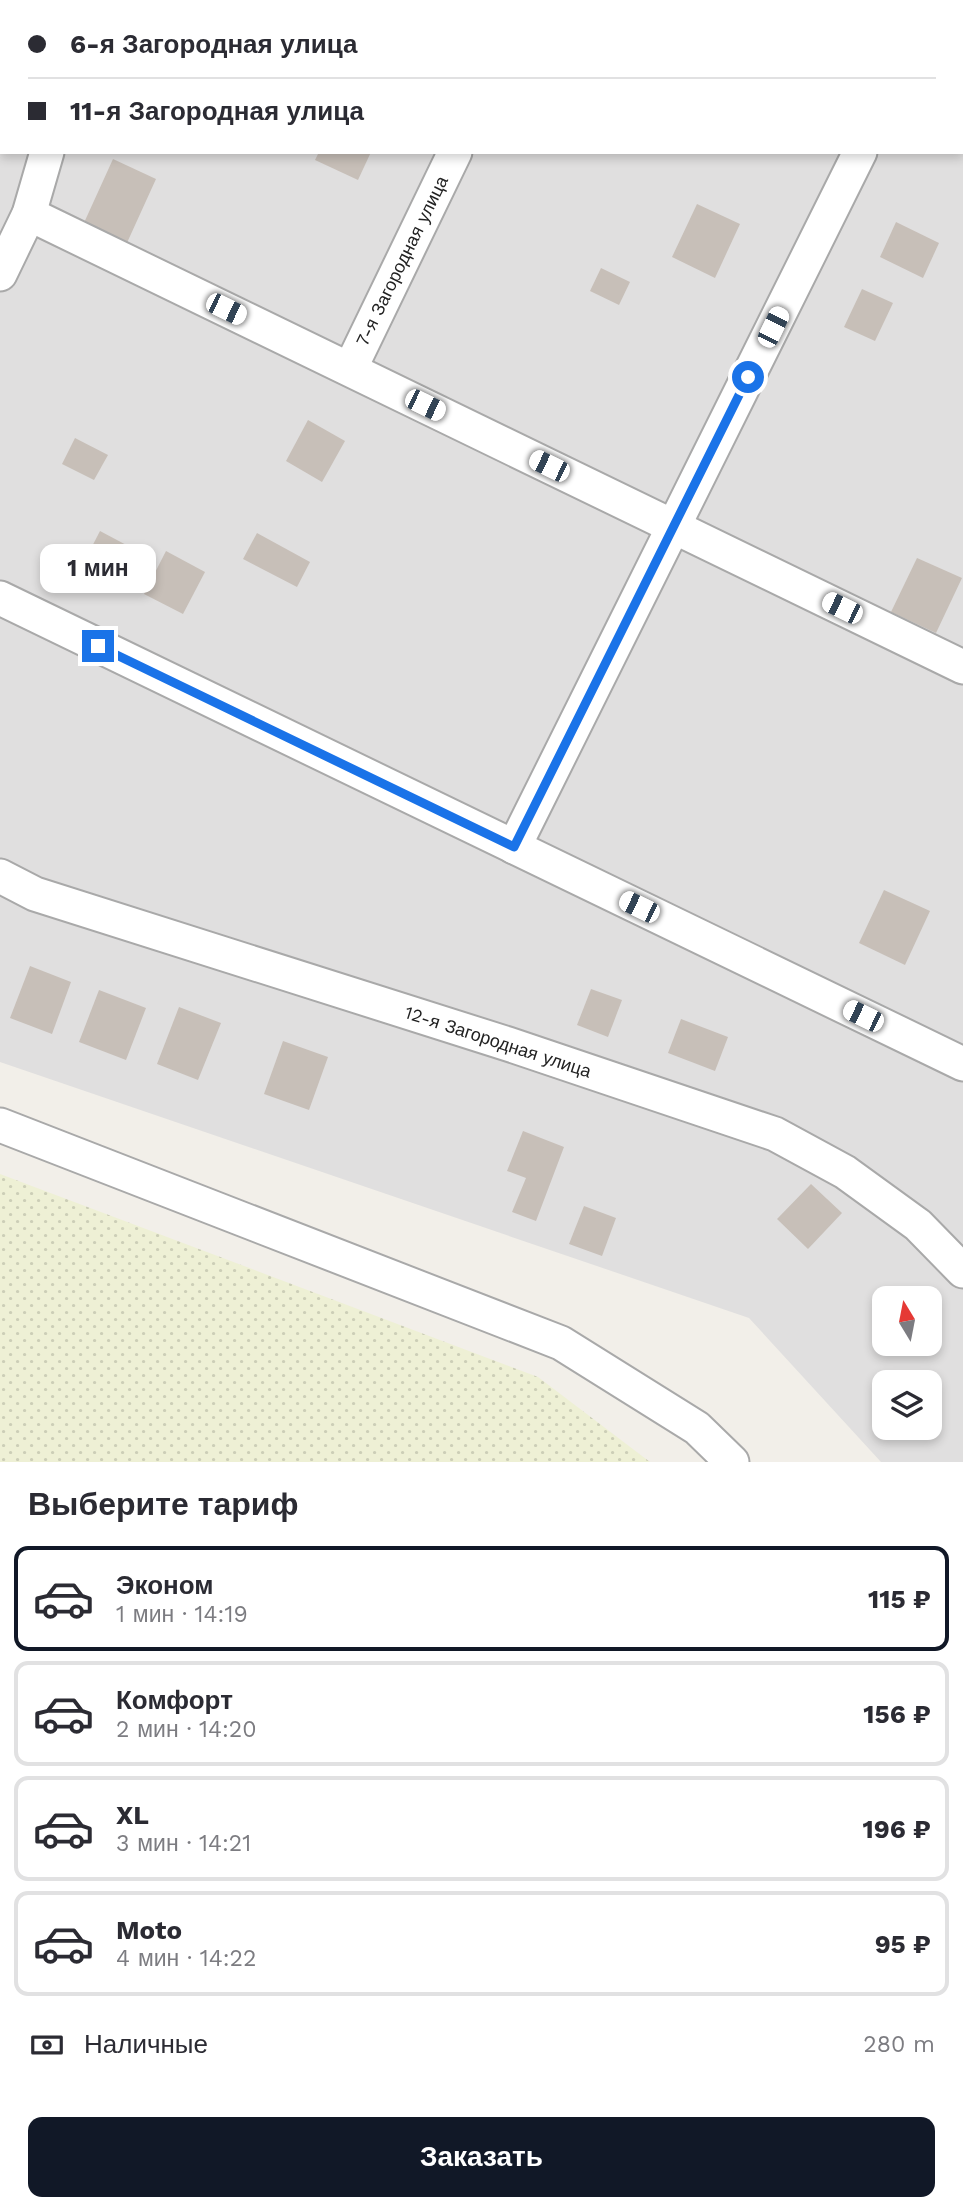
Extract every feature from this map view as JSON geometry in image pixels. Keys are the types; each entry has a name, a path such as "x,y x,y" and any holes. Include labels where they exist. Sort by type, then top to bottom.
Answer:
{"street":[{"path":"0,274 29,214 46,154"},
{"name":"7-я Загородная улица","path":"350,369 454,154"},
{"path":"514,847 859,154"},
{"path":"29,214 963,667"},
{"path":"0,598 963,1064"},
{"name":"12-я Загородная улица","path":"0,876 36,894 508,1044 775,1133 856,1180 918,1225 963,1271"},
{"path":"0,1125 561,1342 697,1428 732,1462"}],"shaded area":[{"path":"0,154 963,154 963,1462 881,1462 749,1318 0,1062"}],"green space":[{"path":"0,1174 538,1377 650,1462 0,1462"}],"building":[{"path":"318,154 370,154 358,180 315,160"},
{"path":"113,159 156,179 126,245 83,225"},
{"path":"697,204 740,224 715,278 672,257"},
{"path":"896,222 939,243 923,278 880,257"},
{"path":"601,268 630,282 619,305 590,291"},
{"path":"862,289 893,303 875,341 844,327"},
{"path":"308,420 345,441 322,482 286,461"},
{"path":"75,438 108,455 94,480 62,464"},
{"path":"100,531 132,548 117,577 85,560"},
{"path":"257,533 310,562 297,587 243,559"},
{"path":"166,551 205,572 183,614 144,594"},
{"path":"917,558 962,578 936,633 891,612"},
{"path":"884,890 930,911 905,965 859,943"},
{"path":"30,966 71,982 52,1034 10,1018"},
{"path":"591,989 622,1000 608,1037 577,1025"},
{"path":"99,990 146,1008 126,1060 79,1042"},
{"path":"179,1007 221,1023 198,1080 157,1064"},
{"path":"681,1019 728,1037 715,1071 668,1053"},
{"path":"283,1041 328,1057 309,1110 264,1094"},
{"path":"523,1131 564,1147 536,1221 512,1212 526,1178 507,1171"},
{"path":"811,1184 842,1213 808,1249 777,1219"},
{"path":"584,1206 616,1218 602,1256 569,1244"}],"route":[{"path":"98,646 514,847 748,377"}]}
